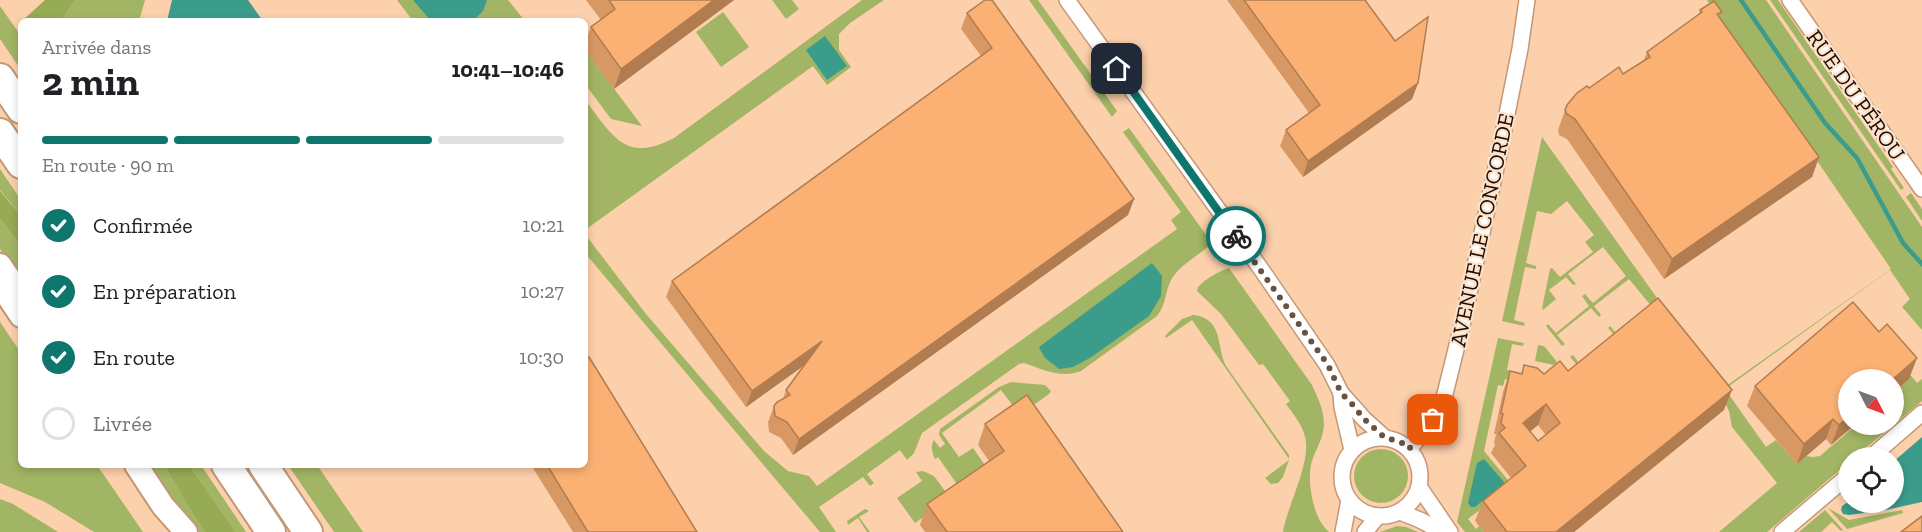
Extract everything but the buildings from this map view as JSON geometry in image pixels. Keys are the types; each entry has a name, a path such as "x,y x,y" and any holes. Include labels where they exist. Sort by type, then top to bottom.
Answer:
{"highway":[{"path":"0,78 18,105"},
{"path":"0,133 18,160"},
{"path":"228,468 271,532"},
{"path":"265,468 308,532"}],"main road":[{"path":"0,264 18,291"},
{"path":"0,285 18,312"},
{"path":"125,468 172,532"},
{"path":"138,468 163,506 186,532"}],"street":[{"path":"1067,0 1328,365 1341,393 1384,437 1402,443 1409,449 1420,467 1420,488 1413,500 1400,512 1378,516 1364,513 1349,500 1342,482 1342,471 1352,450 1366,441 1384,437"},
{"name":"AVENUE LE CONCORDE","path":"1409,449 1442,406 1499,154 1520,50 1527,0"},
{"name":"RUE DU PÉROU","path":"1790,0 1922,189"},
{"path":"1341,393 1352,450"},
{"path":"1883,447 1922,413"},
{"path":"1782,532 1838,484"},
{"path":"1420,488 1450,532"},
{"path":"1343,532 1349,500"},
{"path":"1400,512 1443,532"},
{"path":"1365,532 1378,516"}],"green space":[{"path":"45,0 75,0 63,18 25,18"},
{"path":"75,0 145,0 140,18 63,18"},
{"path":"397,0 508,0 523,18 411,18"},
{"path":"772,0 792,0 799,9 786,19"},
{"path":"862,0 884,0 850,23 839,34 839,50 851,67 827,85 813,66 588,228 588,104 615,137 624,144 645,148 674,138"},
{"path":"1029,0 1038,0 1117,111 1112,117"},
{"path":"1707,0 1766,0 1922,227 1922,330 1902,307 1910,299 1890,270 1725,389 1766,447 1776,440 1797,464 1806,456 1820,456 1844,435 1881,435 1867,447 1838,447 1838,472 1767,532 1719,532 1777,483 1732,427 1729,411 1721,395 1567,375 1578,366 1570,357 1573,355 1580,364 1615,336 1608,328 1610,326 1618,335 1652,307 1629,279 1594,306 1601,315 1599,317 1591,308 1557,335 1565,344 1562,346 1546,326 1548,324 1556,333 1589,306 1582,296 1585,294 1593,303 1626,276 1603,247 1568,274 1576,284 1573,285 1566,277 1549,290 1556,299 1543,310 1550,269 1552,268 1560,277 1593,252 1585,242 1594,235 1567,201 1551,214 1537,211 1526,263 1536,266 1536,269 1525,267 1514,320 1525,323 1524,326 1502,321 1542,137 1722,389 1891,269"},
{"path":"1770,0 1778,0 1893,167 1891,169 1904,188 1901,190"},
{"path":"0,6 18,32 18,66 0,39"},
{"path":"723,12 749,47 721,67 696,32"},
{"path":"588,54 642,126 611,119 588,88"},
{"path":"1129,128 1212,243 1184,265 1171,280 1157,316 1081,371 1059,374 1024,363 1019,364 922,433 914,453 907,460 900,450 867,474 874,483 870,486 863,477 819,507 836,532 820,532 588,257 588,238 646,314 764,451 788,471 809,476 817,486 1177,229 1171,220 1181,212 1123,132"},
{"path":"0,169 18,196 18,212 0,190"},
{"path":"0,191 18,212 18,242 0,219"},
{"path":"1911,193 1922,209 1922,221 1906,197"},
{"path":"0,219 18,242 18,278 0,249"},
{"path":"1229,268 1312,385 1318,399 1324,425 1312,461 1310,478 1315,509 1323,526 1329,532 1283,532 1305,458 1304,432 1286,404 1290,401 1263,364 1259,365 1221,314 1197,291 1198,287 1209,278"},
{"path":"1193,315 1203,317 1214,327 1226,366 1289,455 1289,459 1192,320 1166,338 1165,336 1182,319"},
{"path":"0,322 18,349 18,468 99,468 143,532 94,532 45,502 0,483"},
{"path":"1498,338 1524,343 1523,346 1512,344 1507,370 1519,373 1518,377 1505,379 1503,386 1498,385 1484,451 1508,480 1497,496 1468,519 1476,529 1479,526 1484,532 1465,532 1457,522"},
{"path":"1538,345 1544,346 1557,362 1554,365 1535,361"},
{"path":"1892,352 1917,383 1922,379 1922,401 1904,416 1904,383 1909,379"},
{"path":"1011,382 1045,385 1051,391 1020,415 1001,390 942,433 959,457 973,448 989,471 961,490 938,457 935,459 932,449 933,442 934,440 940,448 945,444 939,435 940,429 999,387"},
{"path":"1381,449 1391,451 1400,457 1406,466 1408,476 1406,486 1400,495 1391,501 1381,503 1371,501 1362,495 1356,486 1354,476 1356,466 1362,457 1371,451"},
{"path":"1289,460 1283,477 1278,483 1271,484 1265,478"},
{"path":"149,468 166,468 205,532 196,532"},
{"path":"166,468 191,468 236,532 205,532"},
{"path":"191,468 203,468 246,532 236,532"},
{"path":"290,468 319,468 363,532 334,532"},
{"path":"923,471 934,476 950,498 915,523 897,498 922,481 916,472"},
{"path":"0,499 13,504 58,532 0,532"},
{"path":"1828,508 1849,520 1886,513 1903,513 1847,529"},
{"path":"865,509 869,511 859,517 870,532 867,532 858,518 848,525 847,521"},
{"path":"1825,510 1843,530 1841,531 1832,522 1821,532 1799,532"},
{"path":"1397,526 1406,527 1418,532 1380,532"}],"water":[{"path":"172,0 248,0 261,18 168,18"},
{"path":"413,0 487,0 483,11 476,18 428,18"},
{"path":"825,36 847,66 827,80 806,50"},
{"path":"1152,263 1162,276 1161,296 1149,316 1090,358 1073,367 1059,369 1045,358 1039,347"},
{"path":"1922,437 1922,502 1904,506 1904,453"},
{"path":"1484,459 1504,482 1475,507 1471,507 1468,503 1477,463"},
{"path":"1842,513 1864,513 1849,515"}],"waterway":[{"path":"1741,0 1825,123 1857,158 1903,243 1922,264"}],"way so far":[{"path":"1236,236 1328,365 1341,393 1364,419 1384,437 1402,443 1409,449 1433,420"}],"route":[{"path":"1117,69 1236,236"}]}
